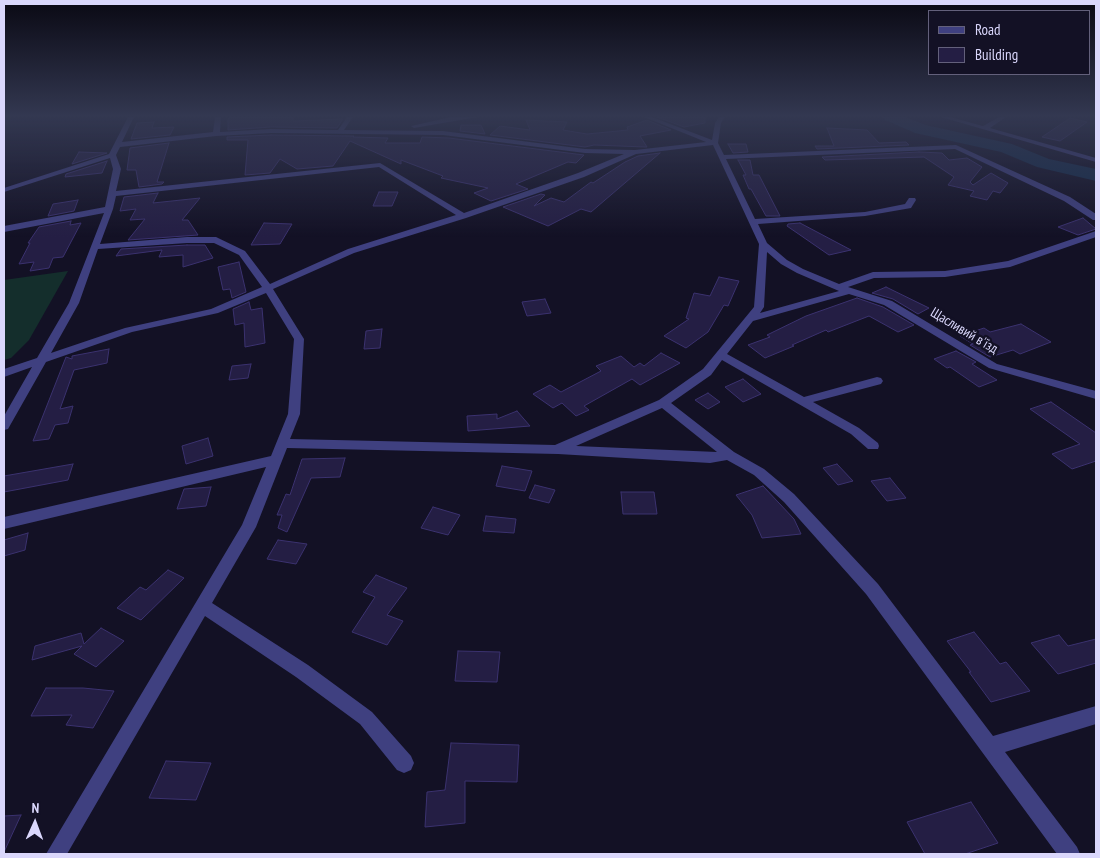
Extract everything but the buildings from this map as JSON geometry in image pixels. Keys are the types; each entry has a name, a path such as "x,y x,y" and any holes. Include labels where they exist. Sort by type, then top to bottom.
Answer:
{"street":[{"path":"4,190 106,157"},
{"path":"4,426 74,303 109,209 117,169 113,157"},
{"path":"4,373 128,330 214,311 350,251 463,216 581,175 623,157"},
{"path":"556,450 663,403 707,372 759,307 763,244 723,157"},
{"path":"977,157 1067,199 1096,218"},
{"path":"112,194 380,165 463,216"},
{"path":"752,222 865,214 908,206 912,200"},
{"path":"4,229 91,214 109,209"},
{"path":"91,214 105,221"},
{"path":"750,319 844,289 873,276 945,274 1010,264 1096,234"},
{"path":"56,854 249,528 294,414 299,339 268,288 242,253 216,240 188,240 95,247"},
{"name":"Щасливий в'їзд","path":"763,244 784,262 800,272 844,289 888,302 993,366 1096,395"},
{"path":"721,355 855,431 873,446"},
{"path":"802,401 878,381"},
{"path":"663,403 730,455 759,472 789,498 872,589 1070,854"},
{"path":"282,443 556,450 710,458 730,455"},
{"path":"4,523 275,460"},
{"path":"202,606 302,671 366,718 404,762"},
{"path":"989,747 1096,715"}],"green space":[{"path":"68,271 29,340 11,358 4,360 4,280"}],"waterway":[{"path":"1028,157 1043,163 1096,175"}]}
